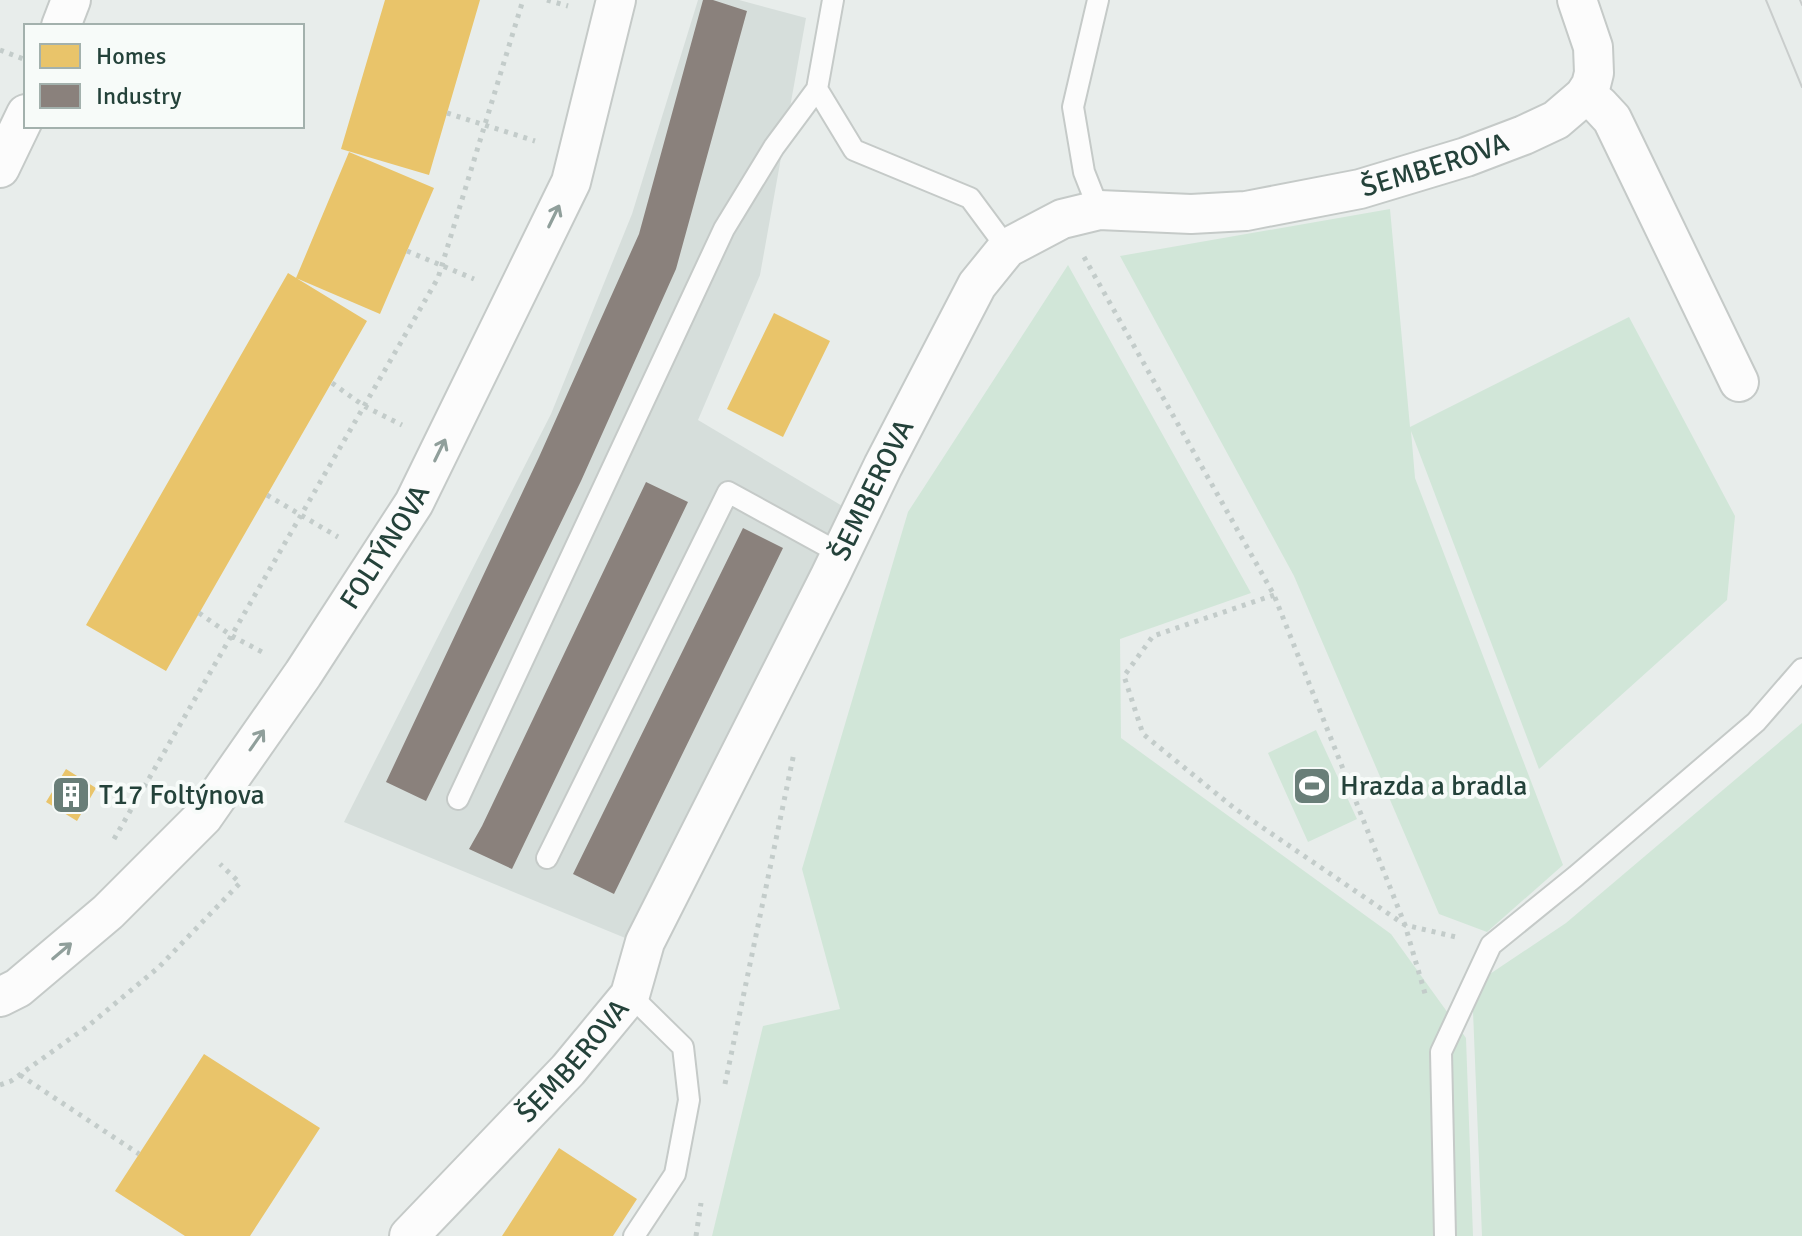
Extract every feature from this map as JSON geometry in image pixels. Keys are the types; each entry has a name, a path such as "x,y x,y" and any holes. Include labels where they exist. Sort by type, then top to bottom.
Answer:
{"street":[{"path":"62,24 71,0"},
{"name":"FOLTÝNOVA","path":"0,997 18,988 108,912 203,817 303,674 414,503 571,182 616,0"},
{"path":"1577,0 1593,47 1594,73 1584,96 1599,105 1612,119 1739,382"},
{"name":"ŠEMBEROVA","path":"409,1236 568,1070 630,995 645,942 883,466 977,285 1007,248 1062,219 1099,210 1191,214 1246,211 1360,189 1466,157 1524,135 1556,120 1584,96"},
{"path":"0,168 24,118"}],"lane":[{"path":"458,799 724,229 774,147 817,89 833,0"},
{"path":"1098,0 1073,107 1084,172 1099,210"},
{"path":"817,89 854,150 970,198 1007,248"},
{"path":"547,858 728,492 841,554"},
{"path":"1445,1236 1441,1052 1491,945 1756,722 1802,669"},
{"path":"630,995 683,1047 689,1100 675,1174 634,1236"}],"path":[{"path":"114,839 438,278 523,0"},
{"path":"0,50 24,59"},
{"path":"447,113 578,154"},
{"path":"1062,219 1274,595 1405,925 1441,1052"},
{"path":"407,251 515,295"},
{"path":"332,383 364,406 442,445"},
{"path":"267,495 376,561"},
{"path":"1274,595 1153,636 1124,676 1143,734 1234,808 1405,925 1491,945"},
{"path":"199,613 232,636 303,674"},
{"path":"725,1087 795,746"},
{"path":"0,1085 20,1075 88,1026 159,967 240,883 188,832"},
{"path":"20,1075 139,1154"},
{"path":"696,1236 702,1195"}],"shaded area":[{"path":"698,0 739,0 806,18 760,275 698,420 844,507 635,942 344,822 551,414 632,214"}],"green space":[{"path":"1390,209 1410,427 1629,317 1735,516 1727,600 1539,769 1411,431 1415,478 1563,865 1487,932 1439,914 1294,576 1120,256"},
{"path":"1068,265 1251,593 1120,639 1121,738 1391,934 1466,1038 1473,1236 712,1236 763,1026 840,1009 802,869 908,512"},
{"path":"1802,723 1802,1236 1482,1236 1472,986 1566,923"},
{"name":"Hrazda a bradla","path":"1316,730 1357,819 1308,842 1268,753"}],"building: Homes":[{"path":"385,0 480,0 429,175 341,149"},
{"path":"349,152 434,188 380,314 296,278"},
{"path":"288,273 367,321 166,671 86,625"},
{"path":"774,313 830,341 783,437 727,409"},
{"name":"T17 Foltýnova","path":"66,769 96,788 77,821 46,802"},
{"path":"204,1054 320,1128 250,1236 185,1236 115,1191"},
{"path":"559,1148 637,1199 613,1236 502,1236"}],"building: Industry":[{"path":"703,0 713,0 747,11 676,269 581,481 426,801 386,782 539,457 639,234"},
{"path":"646,482 688,502 512,869 469,849"},
{"path":"743,528 783,548 614,894 573,874"}],"tram line":[{"path":"1766,0 1802,87"},
{"path":"1800,0 1802,5"}],"place":[{"name":"Hrazda a bradla","path":"1312,786"},
{"name":"T17 Foltýnova","path":"71,795"}]}
